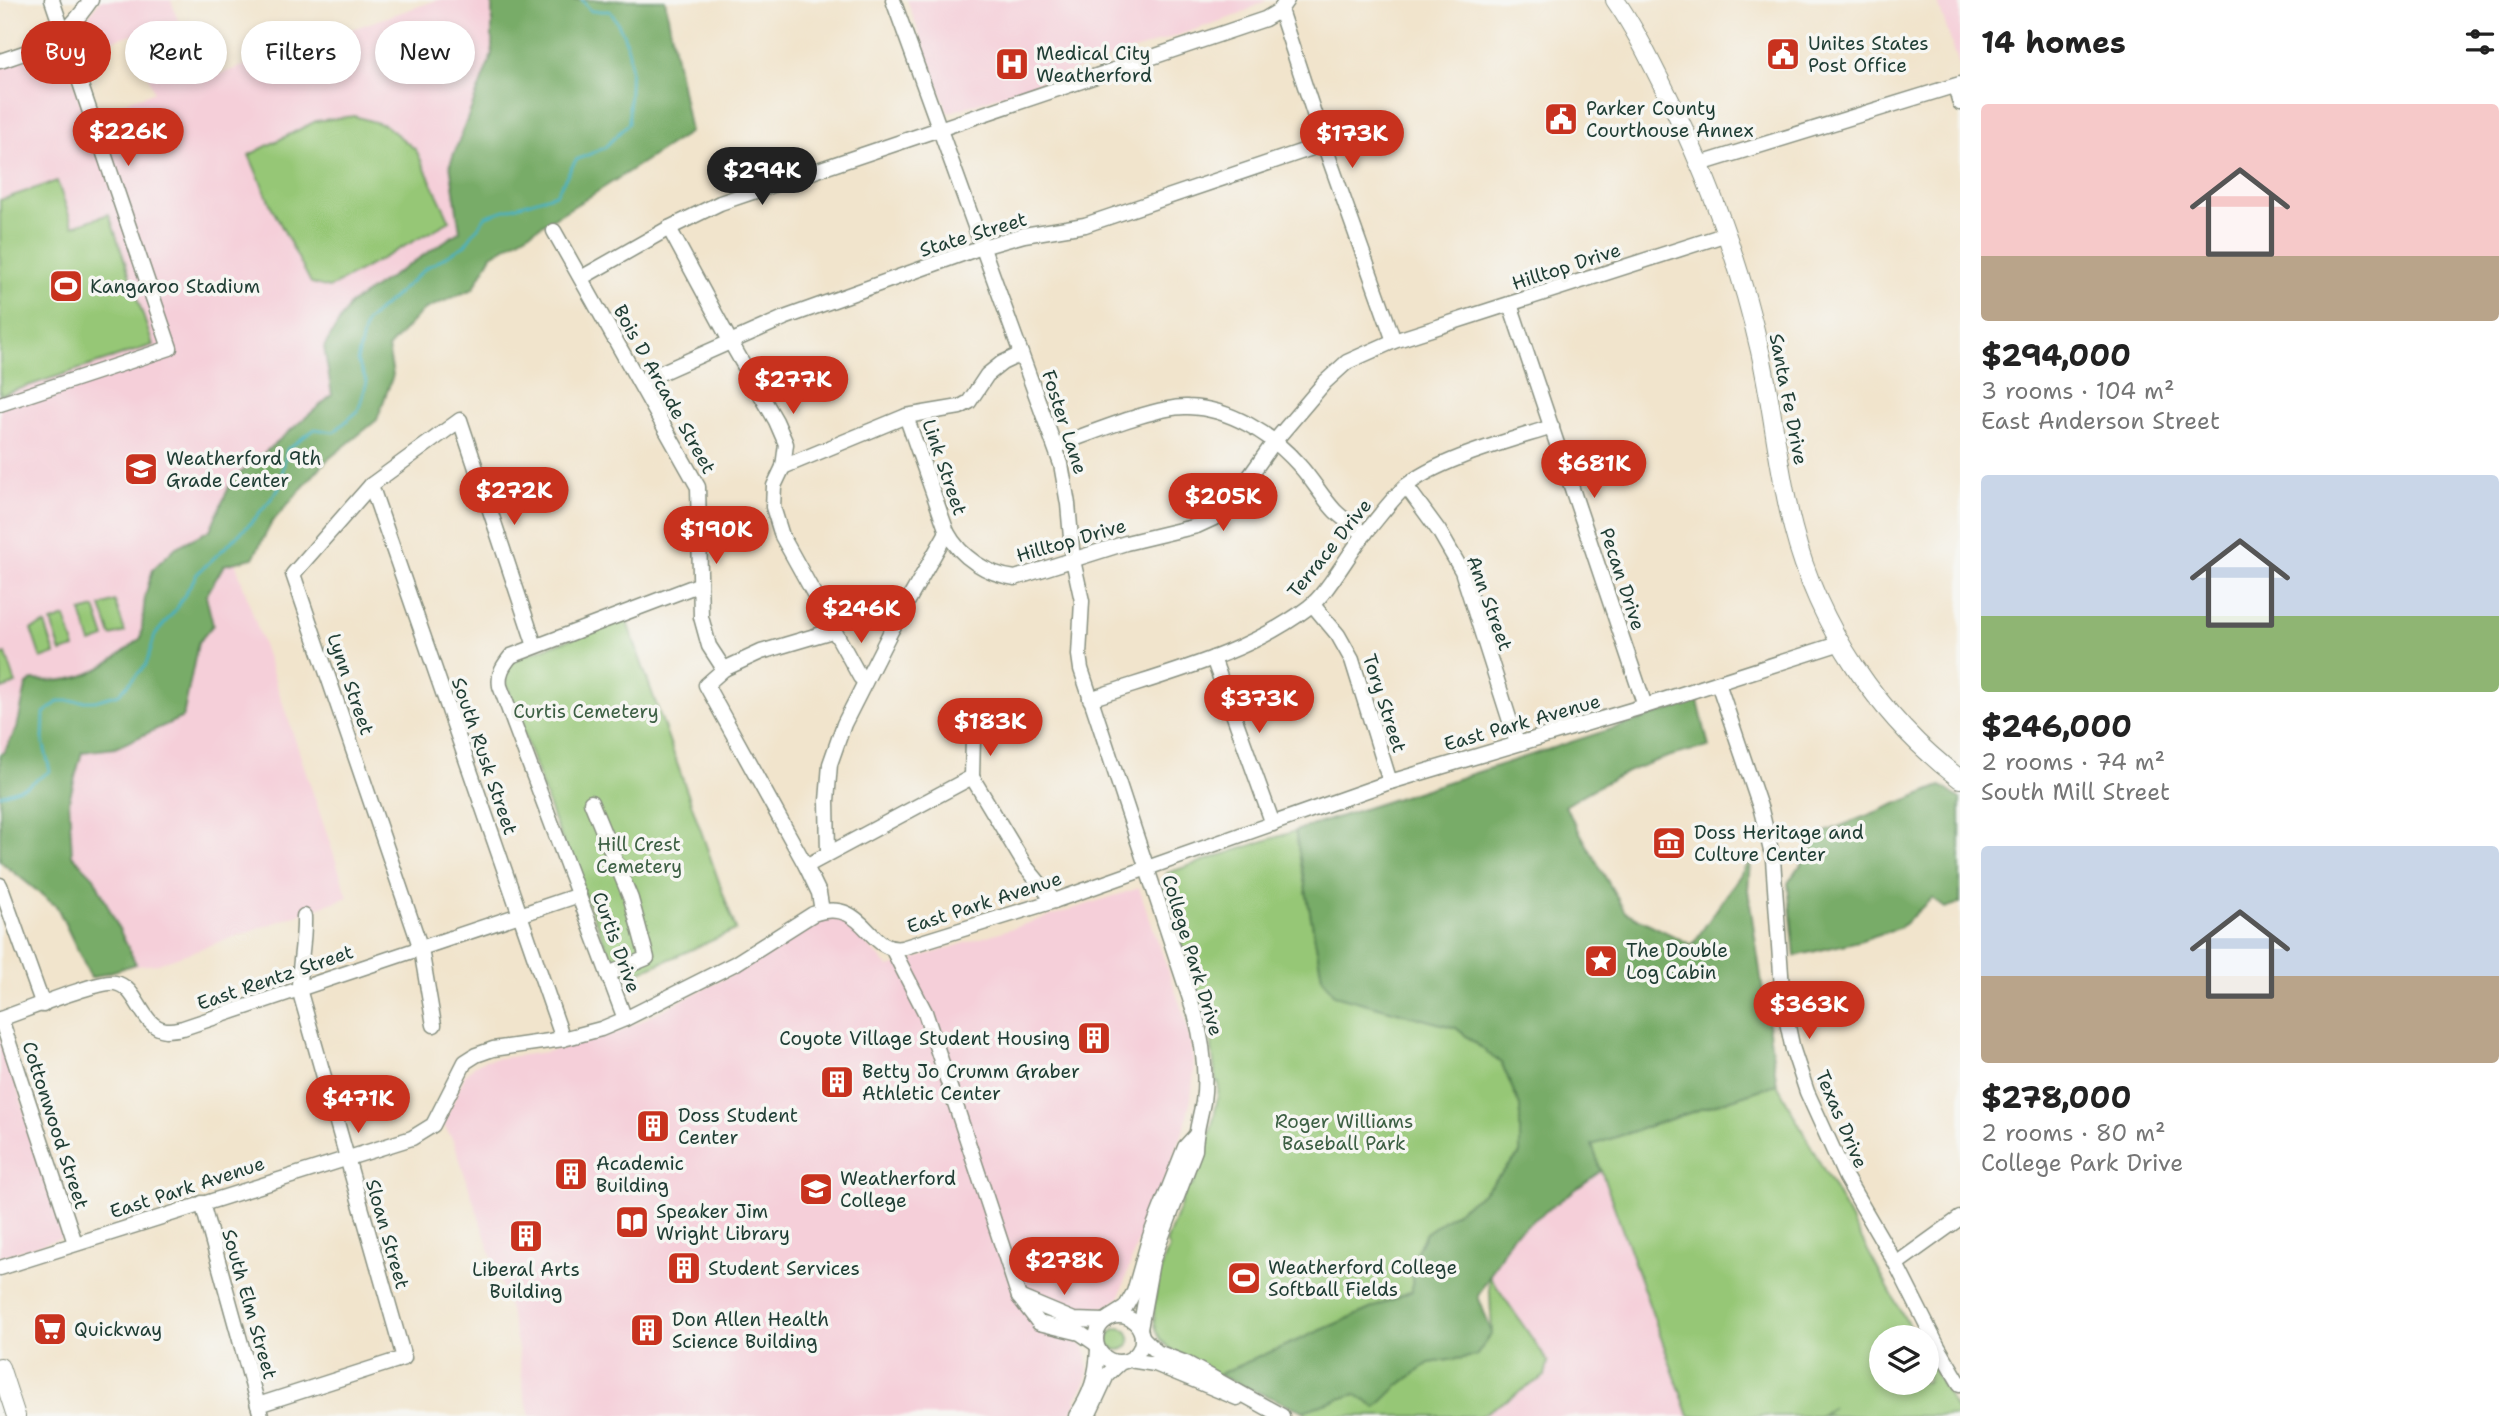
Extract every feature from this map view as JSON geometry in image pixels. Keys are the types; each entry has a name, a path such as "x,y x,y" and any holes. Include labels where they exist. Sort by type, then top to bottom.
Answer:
{"main road":[{"name":"Santa Fe Drive","path":"1615,0 1643,46 1700,164 1727,234 1760,349 1794,529 1811,581 1841,643 1887,709 1929,754 1960,779"},
{"path":"0,1367 16,1416"}],"street":[{"path":"52,0 60,21"},
{"path":"76,21 91,0"},
{"name":"Foster Lane","path":"893,0 1055,446 1066,484 1073,560 1082,601 1079,655 1081,669 1146,868"},
{"path":"581,278 719,203 1265,19 1283,5 1324,144 1395,341"},
{"path":"0,61 21,54"},
{"path":"0,404 170,348 81,84"},
{"path":"1700,164 1957,85 1960,103"},
{"name":"State Street","path":"640,382 784,318 982,247 1024,235 1085,225 1324,144"},
{"path":"669,228 776,421 786,444 783,467 774,486 773,507 782,536 832,631 865,682"},
{"name":"Bois D Arcade Street","path":"554,231 698,487 698,585 701,617 709,646 724,669"},
{"name":"Hilltop Drive","path":"947,532 960,552 997,576 1015,578 1126,544 1198,526 1223,514 1274,442 1325,382 1347,362 1395,341 1727,234"},
{"name":"Pecan Drive","path":"1510,304 1645,706"},
{"path":"783,467 906,415 960,407 969,402 987,375 1002,363 1021,354"},
{"path":"1055,446 1146,416 1187,406 1215,411 1248,424 1274,442 1298,463 1336,512 1365,534"},
{"name":"Link Street","path":"906,415 947,532"},
{"name":"Lynn Street","path":"434,1025 421,949 293,574 371,485 460,421 535,646"},
{"name":"Terrace Drive","path":"1090,699 1213,658 1277,629 1313,605 1365,534 1406,486 1466,455 1552,427"},
{"name":"South Rusk Street","path":"371,485 563,1039"},
{"name":"Ann Street","path":"1406,486 1439,531 1462,571 1517,743"},
{"path":"828,853 827,801 830,764 844,724 947,532"},
{"name":"Curtis Drive","path":"625,1019 500,685 499,676 503,665 511,656 698,585"},
{"name":"Tory Street","path":"1313,605 1338,635 1352,660 1390,782"},
{"path":"822,911 819,893 806,866 706,685 724,669 761,652 832,631"},
{"name":"East Park Avenue","path":"0,1268 412,1138 433,1125 465,1062 476,1055 493,1049 563,1039 601,1029 625,1019 736,963 813,914 842,910 893,950 1054,901 1390,782 1645,706 1841,643"},
{"path":"1213,658 1273,824"},
{"name":"Texas Drive","path":"1718,683 1761,810 1773,859 1782,991 1793,1050 1807,1092 1833,1152 1960,1384"},
{"path":"973,738 972,778 1026,867 1054,901"},
{"path":"806,866 972,778"},
{"path":"592,802 631,899 647,958 608,974"},
{"name":"College Park Drive","path":"1141,1333 1152,1262 1195,1150 1204,1063 1195,1014 1146,868"},
{"path":"0,886 43,1005"},
{"name":"East Rentz Street","path":"1,1019 97,984 115,983 126,988 153,1024 165,1030 183,1028 579,895"},
{"name":"Sloan Street","path":"259,1411 404,1358 299,989 304,916"},
{"path":"893,950 925,1012 1019,1297 1039,1322 1080,1333 1111,1361 1162,1367 1231,1397 1253,1399"},
{"name":"Cottonwood Street","path":"1,1019 75,1243"},
{"name":"College Park Drive","path":"1107,1319 1125,1308 1134,1292 1150,1236 1185,1147 1195,1136"},
{"name":"South Elm Street","path":"202,1203 259,1411"},
{"path":"1896,1264 1960,1218"},
{"path":"1019,1297 1074,1321 1116,1316 1130,1318 1157,1352 1186,1363 1282,1416"},
{"path":"1076,1416 1090,1393 1095,1378 1096,1334 1107,1319"},
{"path":"1088,1416 1107,1375 1141,1349 1141,1333"}],"shaded area":[{"name":"Weatherford 9th Grade Center","path":"100,0 171,0 178,21 125,21 125,36 111,41 111,21 85,21"},
{"name":"Weatherford 9th Grade Center","path":"437,0 492,0 492,54 461,133 460,231 358,361 234,558 348,897 157,964 110,969 0,793 0,66 21,59 21,84 74,84 85,115 154,92 151,84 227,84 227,71 241,67 241,84 361,84 361,26 375,21 375,84 475,84 475,21 375,21"},
{"name":"Medical City Weatherford","path":"907,0 1267,0 1238,15 948,113"},
{"path":"1937,0 1960,0 1960,68"},
{"name":"Weatherford College","path":"1139,888 1185,1018 1194,1071 1191,1099 1185,1126 1145,1236 1138,1241 1119,1298 1108,1306 1082,1312 1080,1327 1073,1340 1082,1345 1087,1353 1088,1376 1075,1399 1077,1402 1070,1416 530,1416 510,1312 454,1142 443,1124 465,1075 475,1065 485,1060 546,1052 615,1034 749,966 826,918 838,919 851,928 889,967"},
{"path":"0,1034 64,1232 61,1238 0,1257"},
{"path":"1601,1171 1689,1416 1480,1416 1545,1376 1548,1362 1489,1275 1512,1236"}],"green space":[{"path":"492,0 665,0 690,132 492,255 473,289 423,310 388,348 393,375 377,420 326,461 272,522 253,558 224,565 206,596 213,625 198,643 183,717 115,748 82,752 69,800 72,855 94,877 136,964 91,978 57,907 0,861 0,754 4,752 17,728 26,686 32,680 65,680 91,672 141,638 145,596 153,569 176,547 210,530 232,480 332,395 324,347 350,304 460,231 450,164 492,54"},
{"path":"354,116 385,125 416,150 450,221 329,288 311,283 272,208 249,155 316,121"},
{"name":"Kangaroo Stadium","path":"57,181 73,226 109,214 153,345 0,395 0,200"},
{"path":"115,601 125,632 111,636 101,606"},
{"path":"95,608 105,638 91,643 81,612"},
{"path":"65,617 75,648 61,652 51,622"},
{"path":"626,619 736,930 620,981 553,818 504,677 509,665 520,657"},
{"path":"45,624 55,654 41,659 31,629"},
{"path":"6,654 16,684 2,689 0,656"},
{"path":"1698,701 1709,747 1634,769 1565,806 1625,912 1692,945 1750,861 1748,890 1777,1084 1592,1145 1601,1171 1512,1236 1478,1296 1492,1333 1476,1356 1429,1363 1398,1386 1376,1408 1355,1394 1303,1411 1217,1375 1412,1291 1413,1259 1426,1233 1483,1193 1520,1154 1520,1106 1502,1064 1456,1028 1334,995 1322,977 1295,831"},
{"path":"1941,786 1960,799 1960,903 1945,908 1932,898 1901,927 1859,941 1795,956 1788,883 1823,833"},
{"name":"Roger Williams Baseball Park","path":"1295,831 1322,977 1334,995 1456,1028 1502,1064 1520,1106 1520,1154 1483,1193 1426,1233 1413,1259 1412,1291 1217,1375 1171,1349 1158,1335 1155,1324 1155,1297 1169,1248 1166,1243 1187,1188 1193,1185 1213,1122 1219,1083 1216,1082 1210,1032 1163,887 1167,873"},
{"path":"1777,1084 1908,1325 1869,1325 1869,1395 1939,1395 1939,1379 1960,1416 1822,1416 1832,1407 1819,1416 1689,1416 1592,1145"},
{"path":"1489,1275 1548,1362 1545,1376 1480,1416 1309,1416 1303,1411 1355,1394 1376,1407 1398,1386 1429,1363 1476,1356 1492,1333"},
{"path":"1119,1328 1127,1331 1130,1339 1127,1347 1119,1350 1111,1347 1108,1339 1111,1331"}],"waterway":[{"path":"0,795 27,786 50,771 43,741 44,713 59,701 95,701 119,694 146,665 155,635 177,608 197,574 252,522 279,489 287,449 315,429 334,432 358,411 367,382 357,361 366,322 426,268 464,246 486,216 556,194 576,160 604,148 629,123 630,65 625,40 610,11 591,11 582,0"}],"place":[{"name":"Unites States Post Office","path":"1783,54"},
{"name":"Medical City Weatherford","path":"1012,64"},
{"name":"Parker County Courthouse Annex","path":"1561,119"},
{"name":"Kangaroo Stadium","path":"66,286"},
{"name":"Weatherford 9th Grade Center","path":"141,469"},
{"name":"Doss Heritage and Culture Center","path":"1669,843"},
{"name":"The Double Log Cabin","path":"1601,961"},
{"name":"Coyote Village Student Housing","path":"1094,1038"},
{"name":"Betty Jo Crumm Graber Athletic Center","path":"837,1082"},
{"name":"Doss Student Center","path":"653,1126"},
{"name":"Academic Building","path":"571,1174"},
{"name":"Weatherford College","path":"816,1189"},
{"name":"Speaker Jim Wright Library","path":"632,1222"},
{"name":"Liberal Arts Building","path":"526,1236"},
{"name":"Student Services","path":"684,1268"},
{"name":"Weatherford College Softball Fields","path":"1244,1278"},
{"name":"Quickway","path":"50,1329"},
{"name":"Don Allen Health Science Building","path":"647,1330"}],"park label":[{"name":"Curtis Cemetery","path":"586,711"},
{"name":"Hill Crest Cemetery","path":"639,855"}]}
